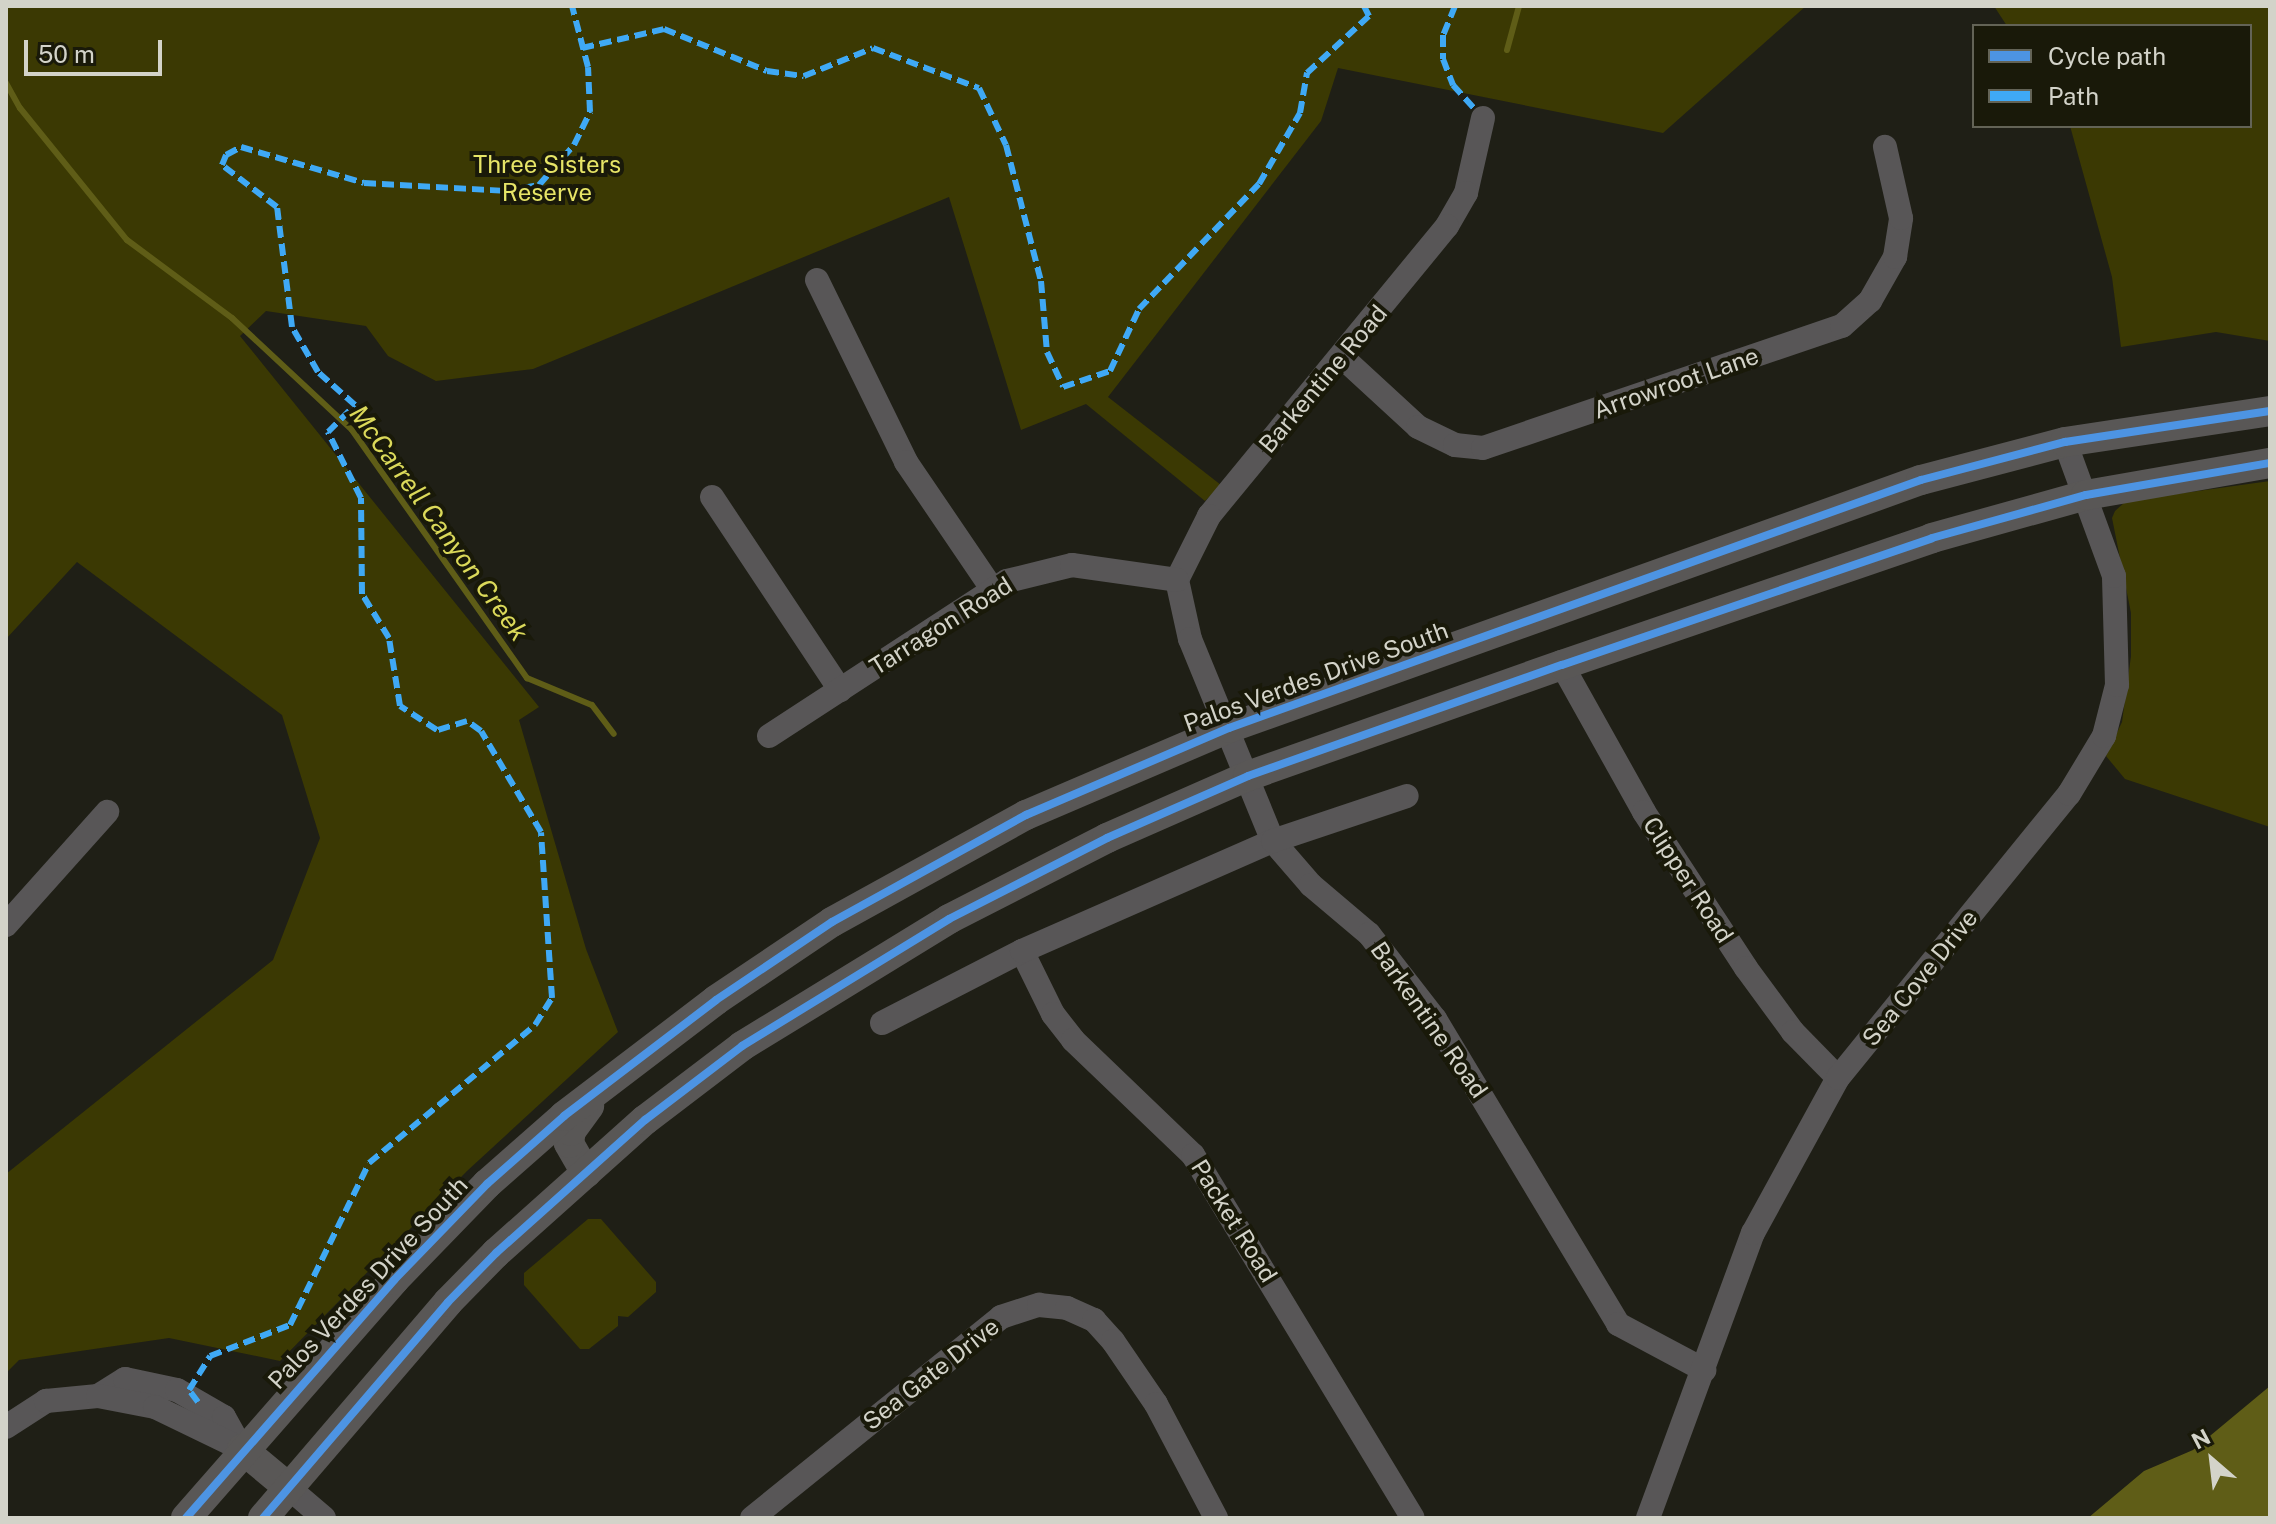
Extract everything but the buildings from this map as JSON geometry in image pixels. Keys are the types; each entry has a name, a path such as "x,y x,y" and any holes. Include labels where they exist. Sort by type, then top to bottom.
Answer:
{"main road":[{"name":"Palos Verdes Drive South","path":"186,1518 242,1449 487,1184 658,1043 832,922 984,838 1229,728 1921,480 2065,442 2270,411"},
{"path":"263,1518 448,1302 586,1173 742,1046 949,919 1107,838 1248,776 1562,665 1932,538 2086,495 2270,463"},
{"path":"586,1173 573,1157 571,1131 585,1110 658,1043"},
{"path":"242,1449 289,1488"}],"street":[{"name":"Barkentine Road","path":"1483,118 1466,193 1454,215 1342,357 1209,516 1177,580 1190,639 1273,841 1311,885 1369,934 1435,1019 1618,1324 1704,1370"},
{"name":"Arrowroot Lane","path":"1342,357 1418,427 1455,445 1483,448 1842,326 1870,301 1895,257 1901,218 1885,147"},
{"path":"817,280 906,462 993,590"},
{"name":"Sea Cove Drive","path":"1648,1518 1753,1233 1838,1078 2069,794 2104,736 2117,685 2120,635 2114,576 2065,442"},
{"path":"712,497 840,690"},
{"name":"Tarragon Road","path":"769,736 1007,581 1072,565 1177,580"},
{"name":"Clipper Road","path":"1562,665 1644,812 1737,955 1793,1032 1838,1078"},
{"path":"882,1023 1022,951 1273,841 1407,796"},
{"path":"6,925 107,812"},
{"name":"Packet Road","path":"1022,951 1053,1014 1073,1040 1193,1155 1413,1518"},
{"name":"Sea Gate Drive","path":"752,1517 1001,1317 1039,1305 1067,1308 1094,1320 1113,1341 1156,1404 1216,1518"},
{"path":"6,1427 46,1401 98,1396 125,1379 165,1385 224,1417 242,1449"},
{"path":"289,1488 324,1518"}],"green space":[{"name":"Three Sisters Reserve","path":"6,6 1806,6 1663,133 1338,68 1321,121 1108,397 1221,485 1205,501 1086,404 1021,430 949,197 533,369 436,381 388,356 366,326 266,311 240,336 539,707 519,720 586,949 618,1032 467,1171 280,1361 169,1338 19,1360 6,1373 6,1174 273,960 320,838 282,715 77,562 6,639"},
{"path":"1994,6 2270,6 2270,341 2216,332 2121,347 2112,277 2071,128 2252,128 2252,24 2006,24"},
{"path":"2270,481 2270,827 2125,779 2106,756 2122,722 2131,656 2131,613 2112,518 2115,511 2126,501"},
{"path":"588,1219 601,1219 656,1282 656,1292 628,1317 618,1316 618,1326 589,1349 580,1349 524,1285 524,1273"}],"shaded area":[{"path":"2270,1386 2270,1518 2088,1518 2144,1471 2193,1450"}],"waterway":[{"path":"1507,50 1519,6"},
{"name":"McCarrell Canyon Creek","path":"6,83 20,108 127,240 232,318 352,430 527,678 592,705 614,734"}],"marked path":[{"path":"198,1402 189,1390 210,1356 290,1325 369,1163 535,1025 552,998 541,832 481,731 467,721 437,730 400,706 389,638 362,594 361,498 328,432 355,405 318,372 292,327 277,207 222,165 226,155 241,147 364,183 505,191 539,185 574,145 590,112 588,67 572,6"},
{"path":"582,48 664,29 767,71 804,76 873,48 979,88 1006,145 1041,281 1047,352 1063,387 1110,371 1139,309 1259,184 1300,113 1307,73 1369,16 1364,6"},
{"path":"1455,6 1443,35 1443,59 1453,85 1474,108"}],"cycle path":[{"path":"186,1518 394,1280 487,1184 564,1116 716,1000 832,922 1026,815 1229,728 1921,480 2065,442 2270,411"},
{"path":"263,1518 448,1302 496,1253 645,1120 742,1046 949,919 1107,838 1248,776 1562,665 1932,538 2086,495 2270,463"}]}
